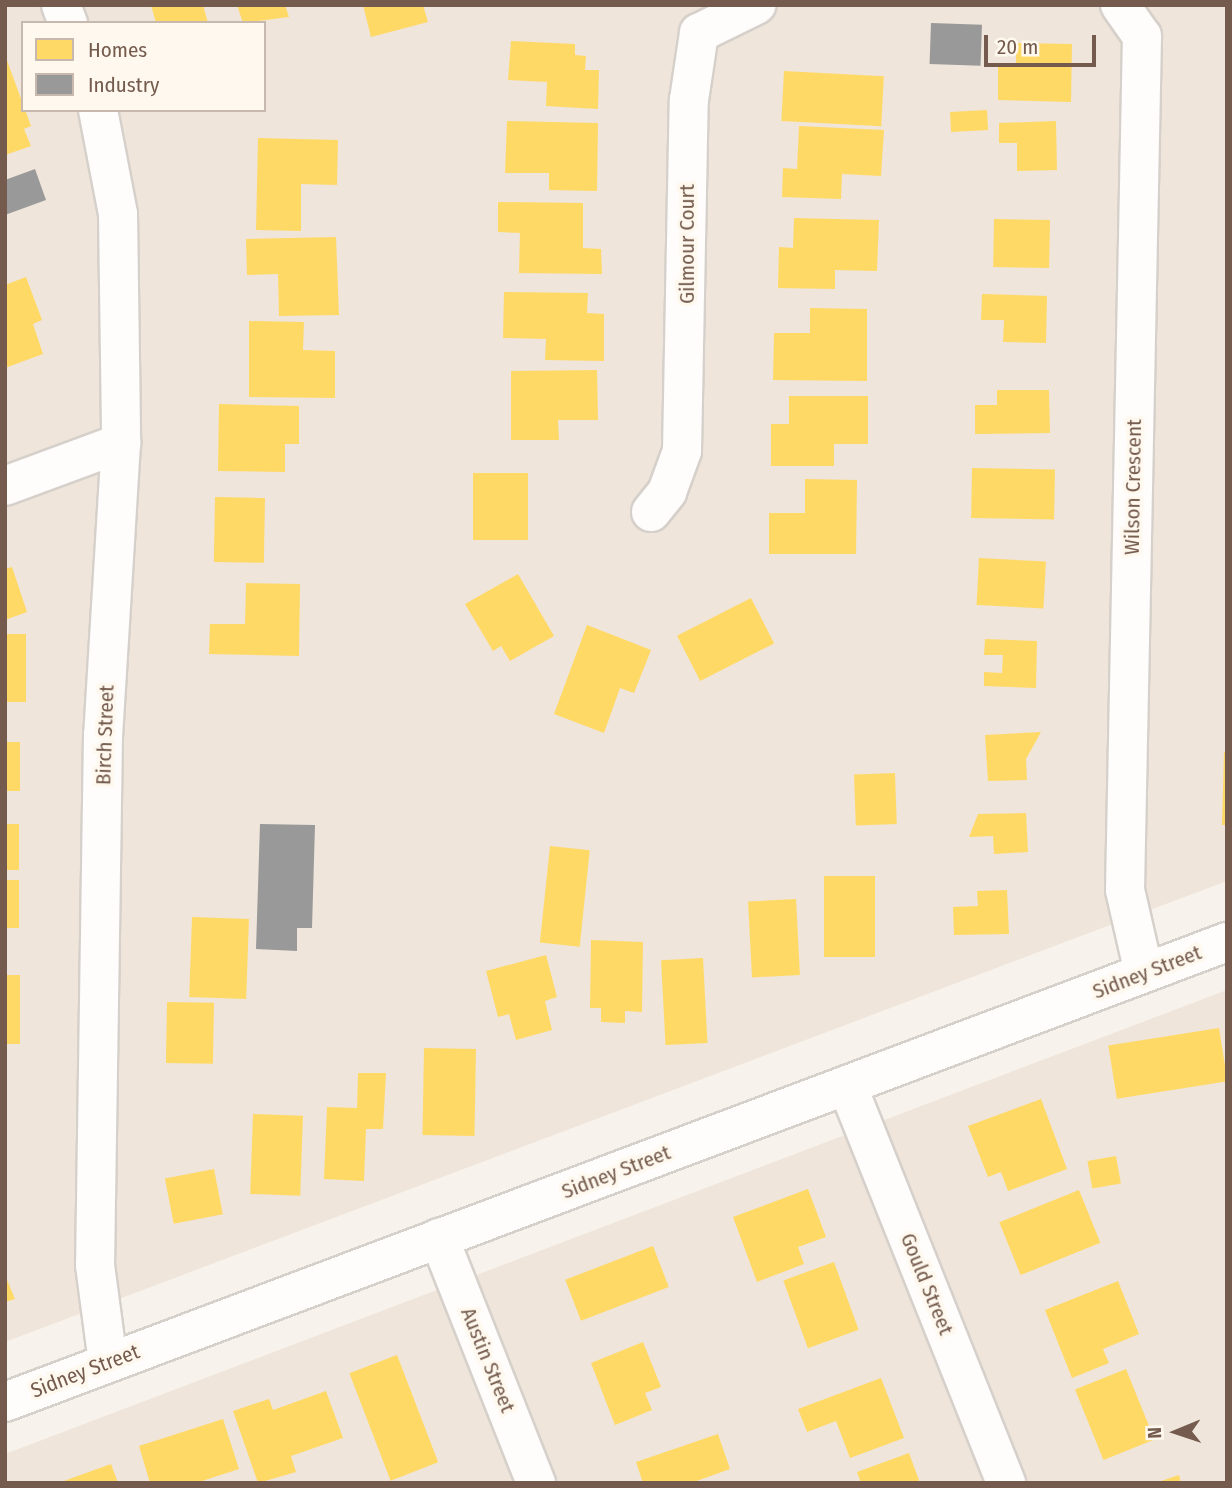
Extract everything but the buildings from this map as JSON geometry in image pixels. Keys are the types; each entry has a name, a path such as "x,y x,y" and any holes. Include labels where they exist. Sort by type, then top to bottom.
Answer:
{"street":[{"name":"Gilmour Court","path":"651,512 667,492 682,451 689,100 699,33 756,5"},
{"name":"Wilson Crescent","path":"1120,5 1142,36 1125,890 1144,973"},
{"name":"Birch Street","path":"98,112 118,214 121,443 103,735 95,1265 108,1362"},
{"path":"5,485 121,443"},
{"name":"Sidney Street","path":"5,1402 1227,942"},
{"name":"Gould Street","path":"847,1085 1006,1483"},
{"name":"Austin Street","path":"439,1238 536,1483"}],"shaded area":[{"path":"5,5 1227,5 1227,881 5,1342"},
{"path":"1227,990 1227,1483 5,1483 5,1454"}]}
